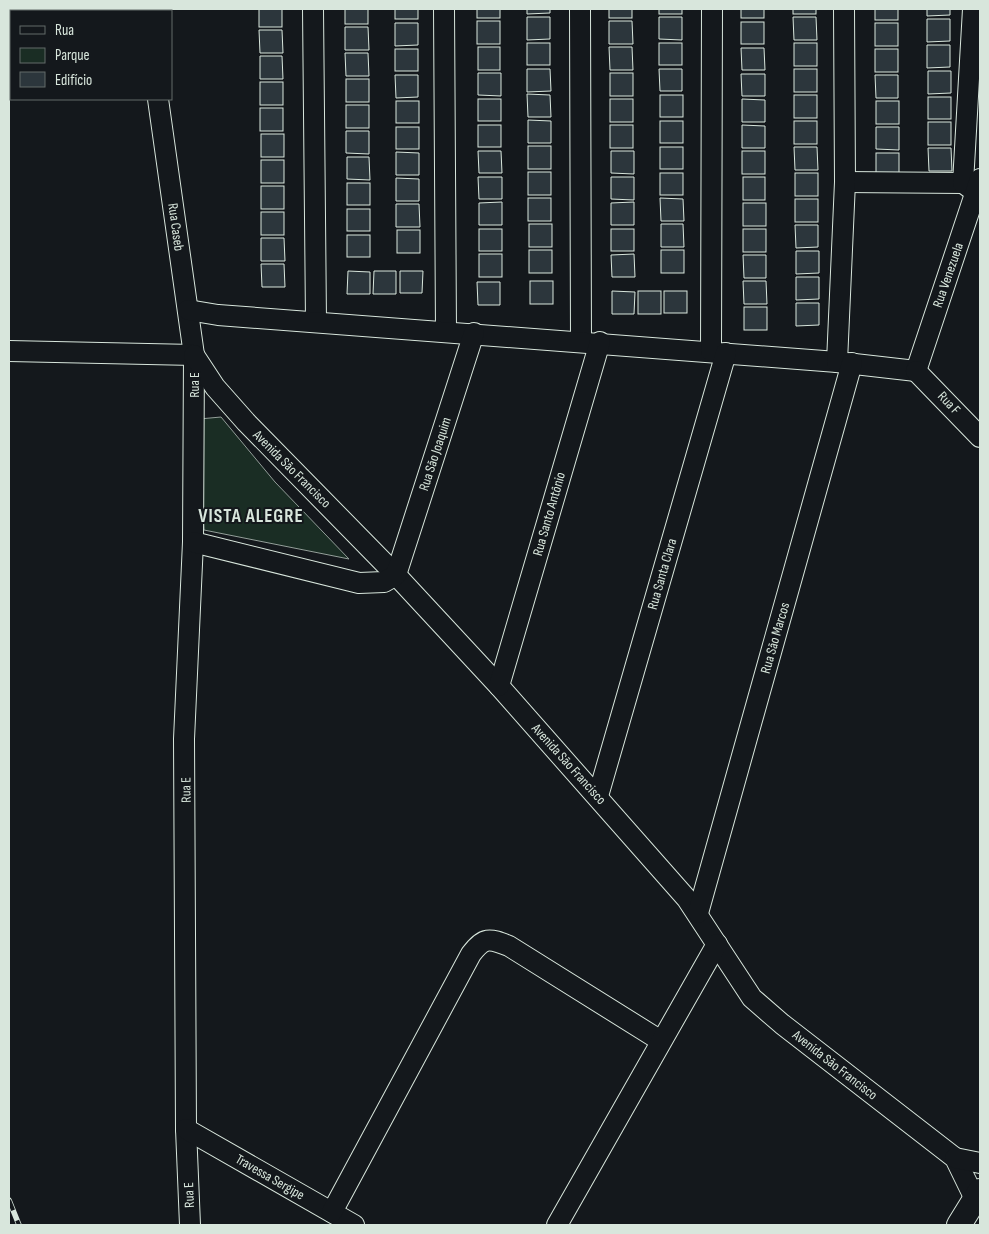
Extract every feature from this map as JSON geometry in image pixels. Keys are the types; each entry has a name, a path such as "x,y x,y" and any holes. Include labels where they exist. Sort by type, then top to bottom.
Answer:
{"street":[{"path":"313,9 316,321"},
{"path":"444,9 446,330"},
{"name":"Rua Santo Antônio","path":"499,686 590,342 580,9"},
{"name":"Rua Santa Clara","path":"598,796 718,352 712,9"},
{"name":"Rua São Marcos","path":"698,913 844,362 844,9"},
{"name":"Rua Venezuela","path":"916,371 973,185 973,9"},
{"name":"Rua Caseb","path":"158,100 194,355"},
{"path":"845,182 973,185"},
{"path":"188,310 218,315 474,332 844,362 916,371"},
{"name":"Rua São Joaquim","path":"396,575 474,332"},
{"path":"9,351 194,355"},
{"name":"Rua E","path":"190,1225 186,1129 184,739 194,542 194,355"},
{"name":"Avenida São Francisco","path":"194,355 215,387 246,422 396,575 598,796 698,913 752,998 782,1024 955,1158 979,1197"},
{"name":"Rua F","path":"916,371 980,438"},
{"path":"194,542 359,583 384,582 396,575"},
{"path":"332,1212 471,954 485,940 496,941 509,946 661,1041"},
{"path":"556,1225 717,944"},
{"name":"Travessa Sergipe","path":"186,1129 354,1225"},
{"name":"Avenida São Francisco","path":"955,1158 980,1163"},
{"path":"959,1225 979,1197"}],"green space":[{"path":"221,417 275,482 349,559 204,530 199,419"}],"building":[{"path":"259,9 282,9 282,27 259,27"},
{"path":"345,9 368,9 368,24 345,24"},
{"path":"395,9 418,9 418,19 395,19"},
{"path":"477,9 500,9 500,18 477,18"},
{"path":"527,9 550,9 550,13 527,14"},
{"path":"609,9 632,9 632,18 609,18"},
{"path":"659,9 682,9 682,14 659,14"},
{"path":"741,9 764,9 764,18 741,18"},
{"path":"793,9 816,9 816,14 793,14"},
{"path":"875,9 898,9 898,20 875,20"},
{"path":"927,9 950,9 950,15 927,16"},
{"path":"527,17 550,17 550,39 527,40"},
{"path":"659,17 682,17 682,40 659,39"},
{"path":"793,17 816,17 817,40 794,40"},
{"path":"927,19 950,19 950,41 927,42"},
{"path":"477,21 500,21 500,44 477,44"},
{"path":"609,21 632,21 633,44 609,44"},
{"path":"741,22 764,22 764,44 741,44"},
{"path":"395,23 418,23 418,45 395,46"},
{"path":"875,23 898,23 898,46 875,46"},
{"path":"345,27 368,27 369,50 345,50"},
{"path":"259,30 282,30 283,53 260,53"},
{"path":"527,43 550,43 550,65 527,65"},
{"path":"659,43 682,43 682,65 659,65"},
{"path":"794,43 817,43 817,66 794,66"},
{"path":"927,45 950,45 950,67 927,68"},
{"path":"478,47 500,47 500,70 478,70"},
{"path":"609,47 632,47 633,70 610,70"},
{"path":"741,48 764,48 765,70 742,70"},
{"path":"395,49 418,49 418,71 395,71"},
{"path":"875,49 898,49 898,72 875,72"},
{"path":"345,53 368,53 369,76 346,76"},
{"path":"260,56 282,56 283,79 260,79"},
{"path":"527,69 550,69 551,91 527,92"},
{"path":"659,69 682,69 682,91 660,91"},
{"path":"794,69 817,69 817,92 794,92"},
{"path":"928,71 951,71 951,93 928,94"},
{"path":"478,73 501,73 501,96 478,95"},
{"path":"610,73 633,73 633,96 610,96"},
{"path":"741,74 765,74 765,96 742,96"},
{"path":"395,75 418,75 418,97 396,98"},
{"path":"875,75 898,75 898,98 876,98"},
{"path":"346,79 369,79 369,102 346,102"},
{"path":"260,82 283,82 283,105 260,105"},
{"path":"527,94 550,95 551,117 528,117"},
{"path":"660,95 683,95 683,117 660,117"},
{"path":"794,95 817,95 817,118 794,118"},
{"path":"928,97 951,97 951,119 928,119"},
{"path":"478,99 501,99 501,121 478,121"},
{"path":"610,99 633,99 633,122 610,122"},
{"path":"742,99 765,100 765,122 742,122"},
{"path":"396,101 419,101 419,123 396,123"},
{"path":"876,101 899,101 899,124 876,124"},
{"path":"346,105 369,105 369,128 346,128"},
{"path":"260,108 283,108 283,131 260,131"},
{"path":"528,120 551,121 551,143 528,143"},
{"path":"660,121 683,121 683,143 660,143"},
{"path":"794,121 817,121 817,144 794,144"},
{"path":"928,122 951,122 951,145 928,145"},
{"path":"478,125 501,125 501,147 478,147"},
{"path":"610,125 633,125 633,148 610,148"},
{"path":"742,125 765,126 765,148 742,148"},
{"path":"396,127 419,127 419,149 396,149"},
{"path":"876,127 899,127 899,150 876,149"},
{"path":"346,131 369,131 369,154 346,153"},
{"path":"261,134 284,134 284,157 261,157"},
{"path":"528,146 551,146 551,169 528,169"},
{"path":"660,147 683,147 683,169 660,169"},
{"path":"794,147 817,147 818,170 795,170"},
{"path":"928,148 951,148 952,171 929,171"},
{"path":"478,151 501,151 502,173 479,173"},
{"path":"611,151 634,151 634,174 611,173"},
{"path":"742,151 765,151 765,174 742,174"},
{"path":"396,152 419,153 419,175 396,175"},
{"path":"876,153 899,153 899,176 876,176"},
{"path":"347,157 369,157 370,180 347,179"},
{"path":"261,160 284,160 284,183 261,183"},
{"path":"528,172 551,172 551,195 528,195"},
{"path":"660,173 683,173 683,195 660,195"},
{"path":"795,173 818,173 818,196 795,196"},
{"path":"478,177 502,177 502,199 479,199"},
{"path":"611,177 634,177 634,200 611,199"},
{"path":"743,177 765,177 765,200 743,200"},
{"path":"396,178 419,179 419,201 396,201"},
{"path":"347,183 370,183 370,205 347,205"},
{"path":"261,186 284,186 284,209 261,209"},
{"path":"528,198 551,198 551,221 528,221"},
{"path":"660,198 683,199 684,221 661,221"},
{"path":"795,199 818,199 818,222 795,222"},
{"path":"502,202 502,225 479,225 479,203"},
{"path":"634,202 634,225 611,225 611,203"},
{"path":"743,203 766,203 766,226 743,226"},
{"path":"396,204 419,204 420,227 396,227"},
{"path":"347,209 370,209 370,231 347,231"},
{"path":"261,212 284,212 284,235 261,235"},
{"path":"529,224 552,224 552,247 529,247"},
{"path":"661,224 683,224 684,247 661,247"},
{"path":"795,225 818,225 818,247 796,248"},
{"path":"479,229 502,229 502,251 479,251"},
{"path":"611,229 634,229 634,251 611,251"},
{"path":"743,229 766,229 766,252 743,252"},
{"path":"397,230 420,230 420,253 397,253"},
{"path":"347,235 370,235 370,257 347,257"},
{"path":"261,238 284,238 285,261 261,261"},
{"path":"529,250 552,250 552,273 529,273"},
{"path":"661,250 684,250 684,273 661,273"},
{"path":"796,251 819,251 819,273 796,274"},
{"path":"479,254 502,254 502,277 479,277"},
{"path":"634,254 635,277 612,277 611,255"},
{"path":"743,255 766,255 766,278 744,278"},
{"path":"261,264 284,264 285,287 262,287"},
{"path":"348,271 370,272 370,294 347,294"},
{"path":"374,271 396,271 396,294 373,294"},
{"path":"400,271 423,271 422,293 400,293"},
{"path":"796,277 819,277 819,299 796,300"},
{"path":"530,281 553,281 553,304 530,304"},
{"path":"743,281 766,281 767,304 744,304"},
{"path":"477,282 500,282 500,305 478,305"},
{"path":"612,291 635,292 634,314 612,314"},
{"path":"638,291 661,291 661,314 638,314"},
{"path":"664,291 687,291 687,313 664,313"},
{"path":"796,303 819,303 819,325 796,326"},
{"path":"744,307 767,307 767,330 744,330"}],"railway":[{"path":"9,1200 19,1225"}],"district":[{"name":"VISTA ALEGRE","path":"251,516"}]}
